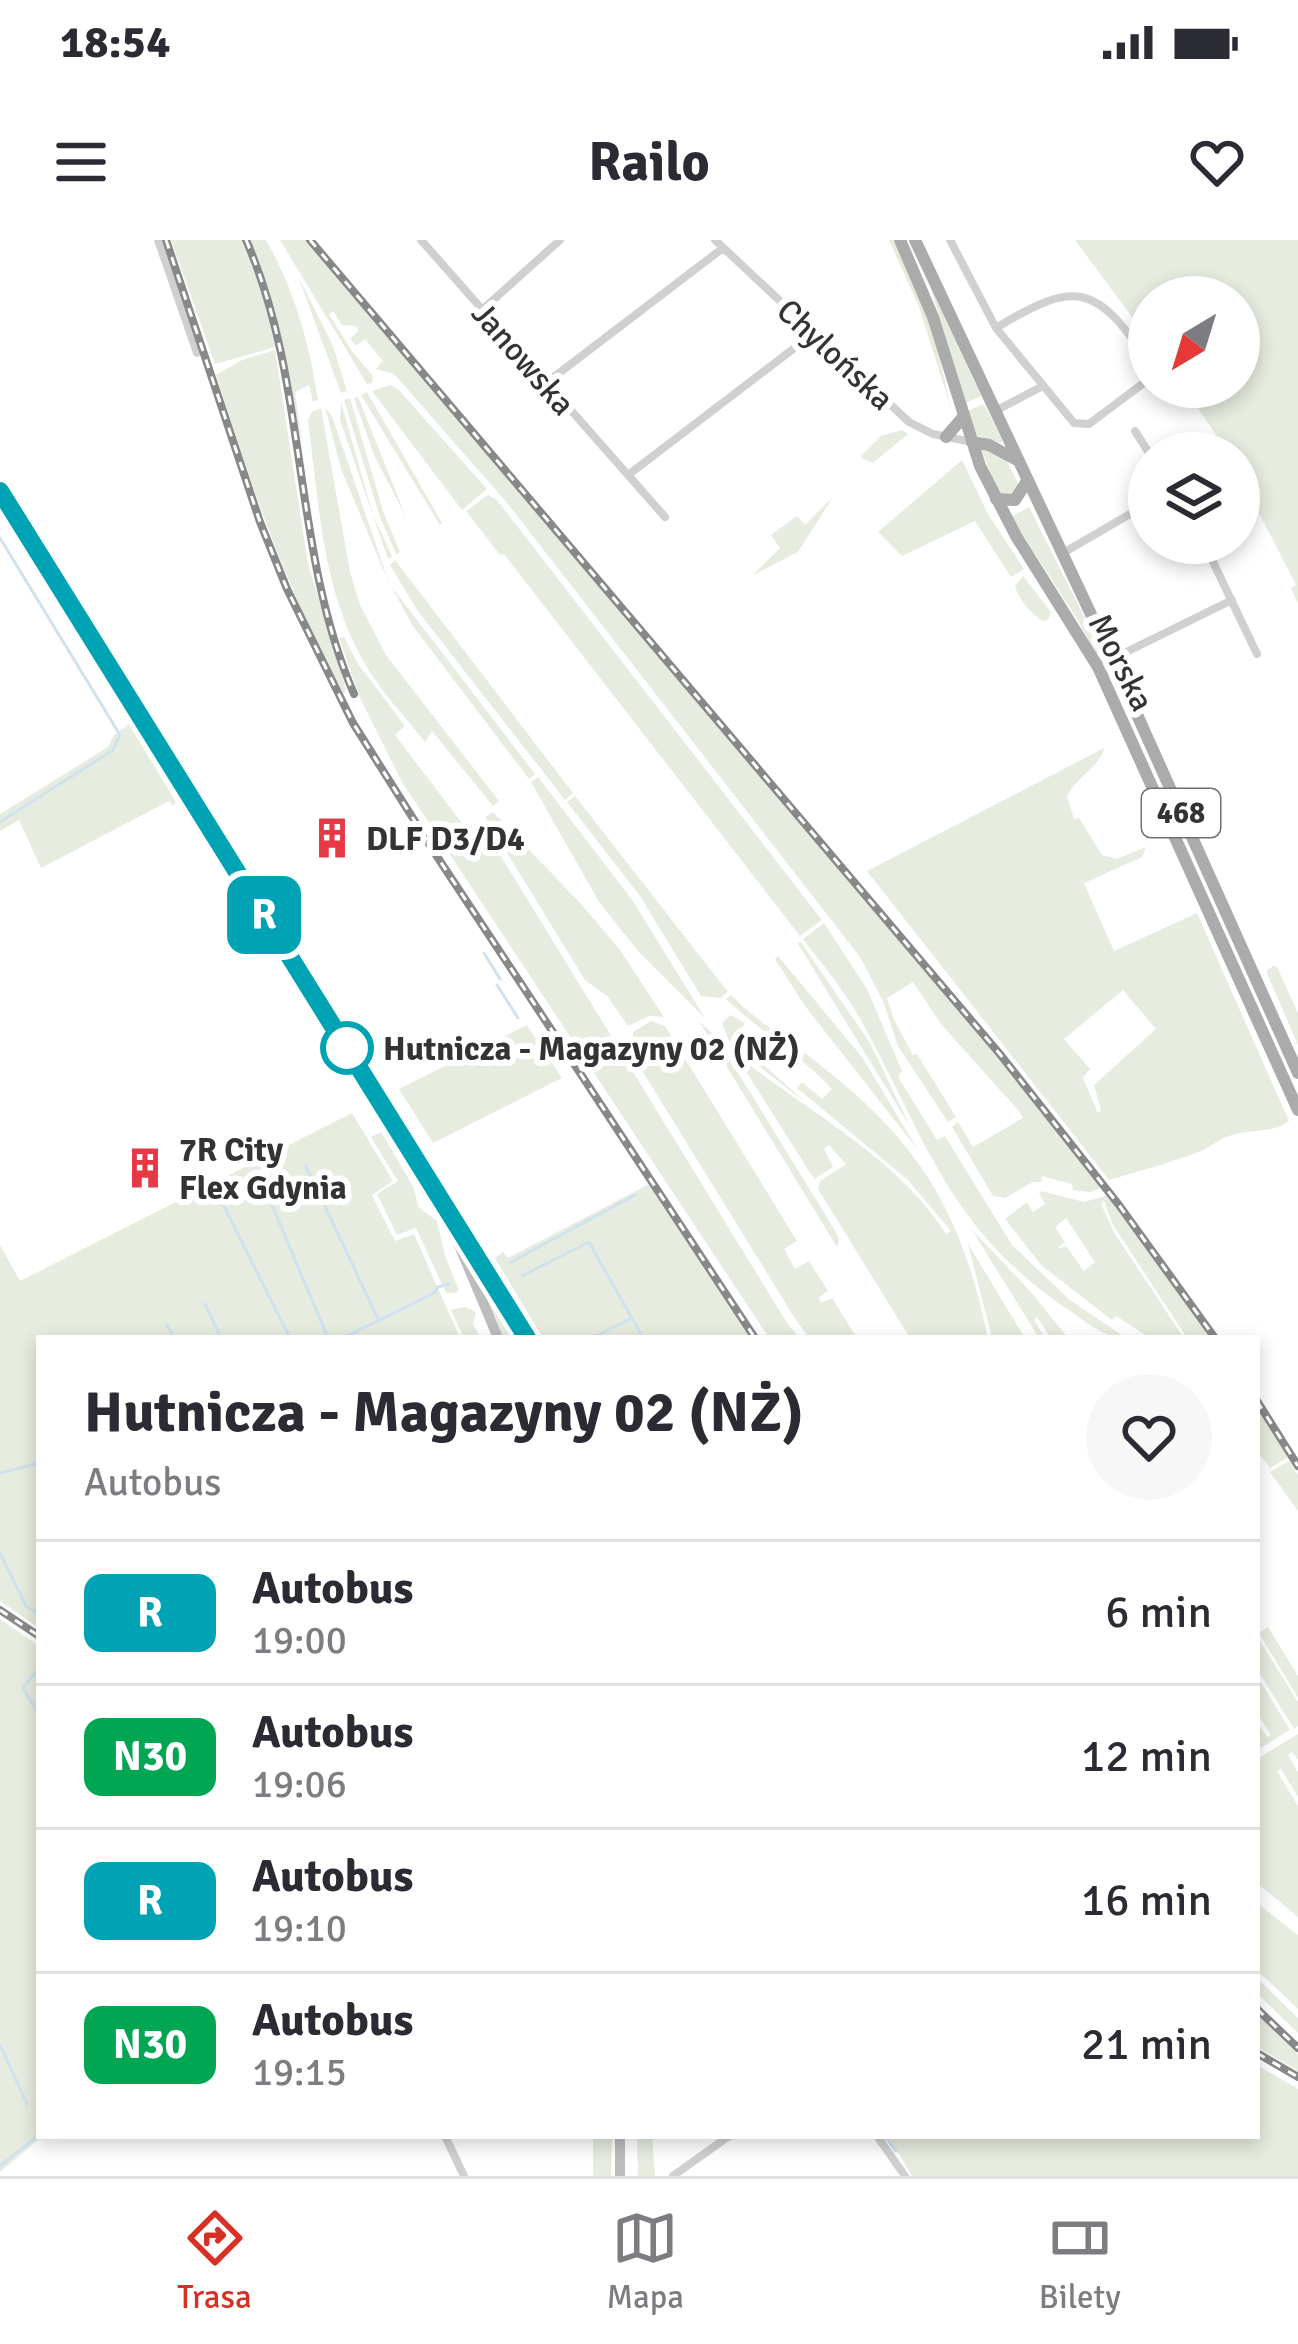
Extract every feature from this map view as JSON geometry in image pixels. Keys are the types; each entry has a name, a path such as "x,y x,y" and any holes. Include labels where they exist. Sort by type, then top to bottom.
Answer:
{"main road":[{"name":"Morska","path":"900,240 933,317 972,442 996,499 1098,667 1298,1110"},
{"name":"Morska","path":"915,240 1112,659 1298,1073"},
{"path":"946,437 964,416"},
{"path":"972,442 1018,460"},
{"path":"996,499 1016,500 1028,481"},
{"path":"0,491 525,1335"},
{"path":"438,1195 497,1335"},
{"path":"478,1289 493,1281"},
{"path":"620,2139 620,2176"}],"street":[{"path":"158,240 197,353"},
{"name":"Janowska","path":"421,240 665,517"},
{"path":"482,310 560,240"},
{"name":"Chylońska","path":"715,240 909,422 972,442"},
{"path":"952,241 996,328 1077,425 1089,424 1128,395"},
{"path":"546,383 723,248"},
{"path":"996,328 1059,295 1077,294 1107,308 1128,336"},
{"path":"628,475 814,333"},
{"path":"994,412 1042,386"},
{"path":"1063,553 1128,515"},
{"path":"1214,564 1257,654"},
{"path":"1112,659 1232,600"},
{"path":"446,2139 464,2176"},
{"path":"673,2176 725,2139"},
{"path":"880,2139 905,2176"}],"shaded area":[{"path":"171,240 242,240 266,303 275,347 215,364"},
{"path":"250,240 266,240 305,337 318,400 313,402 309,385 295,392 303,449 276,317"},
{"path":"280,240 306,240 1103,1187 1090,1192 1073,1190 1072,1184 1042,1176 1041,1182 1005,1198 993,1196 952,1127 958,1122 973,1147 1023,1118 1019,1111 941,1024 913,982 887,998 913,1055 917,1054 956,1117 948,1122 898,1046 883,1001 860,957 508,504 394,374 376,369 383,361 365,339 356,346 350,339 358,331 356,326 342,325 333,311 329,314 373,376 367,384"},
{"path":"889,240 894,240 933,329 951,408 919,307"},
{"path":"1075,240 1298,240 1298,604 1291,588 1296,585 1260,515 1260,432 1214,432 1198,408 1260,408 1260,276 1128,276 1128,312"},
{"path":"298,276 333,346 347,391 341,393"},
{"path":"930,286 981,396 966,403"},
{"path":"275,350 308,564 344,694 288,578 216,375 242,360"},
{"path":"390,385 487,489 462,510 372,391"},
{"path":"367,392 442,523 440,525 361,395"},
{"path":"358,397 406,517 374,455 354,398"},
{"path":"350,398 400,552 396,554 344,400"},
{"path":"341,402 373,515 392,556 388,559 340,420"},
{"path":"984,404 1001,443 975,435 967,411"},
{"path":"325,407 332,416 389,583 341,469"},
{"path":"321,408 360,605 386,655 499,801 493,806 432,731 425,742 380,687 352,639 331,578 320,516 308,420"},
{"path":"902,430 908,434 873,463 860,457 881,436"},
{"path":"980,445 1005,458 1019,485 1017,493 1005,497 997,491"},
{"path":"962,460 988,514 1024,569 1011,577 975,521 902,556 878,532"},
{"path":"488,495 497,500 822,920 800,936 504,554 500,555 466,511"},
{"path":"833,497 798,552 753,575 780,548 771,535 797,516 805,525"},
{"path":"1029,507 1117,682 1112,683 1011,517"},
{"path":"395,560 573,793 565,800 417,610 390,565"},
{"path":"1023,576 1051,612 1048,620 1034,614 1019,596 1015,586"},
{"path":"391,586 535,774 529,779 413,626"},
{"path":"344,637 358,664 405,726 395,735 471,835 483,827 797,1335 767,1335 402,782 360,698 339,638"},
{"path":"129,724 176,802 173,806 169,801 41,868 19,820 0,831 0,814 108,747 114,735"},
{"path":"1104,748 1067,797 1074,819 1079,818 1102,855 1117,859 1146,847 1142,857 1084,883 1114,951 1197,913 1289,1121 1226,1137 1190,1155 1109,1180 867,871","holes":["1123,990 1156,1029 1094,1085 1098,1113 1083,1078 1090,1069 1064,1039"]},
{"path":"538,777 633,901 705,1018 638,951 599,902 531,782"},
{"path":"575,796 728,992 720,998 701,996 640,896 567,802"},
{"path":"493,812 620,950 664,1017 649,1016 628,1026 607,996 585,980 485,817"},
{"path":"824,923 867,989 902,1071 898,1077 937,1140 945,1136 1012,1245 1070,1300 1122,1335 1096,1329 1029,1280 968,1215 924,1144 855,1011 803,939"},
{"path":"800,941 870,1043 911,1128 798,944"},
{"path":"778,956 862,1057 918,1150 805,1006 775,959"},
{"path":"1273,966 1298,1013 1298,1045 1266,971"},
{"path":"731,995 859,1098 913,1156 951,1220 987,1335 908,1335 818,1189 820,1181 846,1164 829,1145 824,1149 833,1167 814,1179 735,1054 849,1136 904,1182 946,1234 951,1231 908,1180 797,1088 802,1082 822,1099 832,1089 726,999"},
{"path":"730,1015 745,1023 734,1038 806,1103 729,1041 722,1023"},
{"path":"651,1021 665,1026 797,1241 784,1249 795,1269 809,1261 828,1291 819,1297 821,1303 832,1298 855,1335 807,1335 633,1056 633,1032"},
{"path":"699,1021 716,1037 834,1229 837,1247"},
{"path":"527,1025 562,1078 433,1143 399,1089"},
{"path":"352,1113 393,1181 372,1195 395,1241 414,1234 459,1335 36,1335 36,1626 0,1601 0,1245 20,1281"},
{"path":"381,1132 414,1188 418,1207 437,1221 459,1290 455,1293 446,1293 416,1228 397,1235 377,1194 398,1181 371,1137"},
{"path":"649,1184 750,1335 541,1335 495,1258 503,1252 508,1258"},
{"path":"1042,1191 1084,1202 1109,1195 1208,1335 1185,1335 1113,1225 1104,1201 1101,1204 1115,1234 1182,1335 1145,1335 1116,1316 1112,1320 1041,1265 1005,1219 1027,1202 1033,1212 1045,1204","holes":["1066,1218 1095,1262 1084,1271 1066,1246 1057,1249 1065,1242 1055,1227"]},
{"path":"972,1230 1066,1335 1049,1335 1037,1317 1034,1320 1043,1335 1037,1335"},
{"path":"968,1244 1023,1335 991,1335"},
{"path":"491,1290 521,1335 501,1335 484,1297"},
{"path":"465,1307 476,1312 473,1324 478,1335 463,1335 451,1310"},
{"path":"1260,1412 1287,1452 1287,1458 1270,1468 1260,1455"},
{"path":"1289,1461 1298,1475 1298,1511 1270,1472"},
{"path":"0,1619 36,1644 39,2139 0,2172"},
{"path":"1268,1627 1298,1676 1298,1698 1260,1635"},
{"path":"1260,1641 1298,1702 1294,1729 1260,1674"},
{"path":"1260,1681 1290,1730 1260,1748 1260,1726 1267,1737 1271,1735 1260,1718"},
{"path":"1298,1734 1298,1760 1292,1752 1288,1755 1298,1772 1298,1797 1281,1769 1277,1771 1298,1806 1298,1917 1260,1885 1260,1757"},
{"path":"1260,1905 1298,1935 1298,2009 1260,1973"},
{"path":"1260,1981 1298,2018 1298,2033 1260,1996"},
{"path":"1260,2018 1298,2054 1298,2071 1260,2049"},
{"path":"1260,2067 1298,2089 1298,2176 912,2176 890,2139 1260,2139"},
{"path":"593,2139 612,2139 611,2176 593,2176"},
{"path":"637,2139 652,2139 655,2176 638,2176"}],"waterway":[{"path":"0,538 120,735 113,750 0,822"},
{"path":"484,953 500,979"},
{"path":"497,985 518,1018"},
{"path":"306,1166 379,1321"},
{"path":"258,1172 327,1335"},
{"path":"511,1262 635,1195"},
{"path":"219,1196 288,1335"},
{"path":"522,1276 589,1242 641,1335"},
{"path":"349,1335 449,1284"},
{"path":"205,1304 220,1335"},
{"path":"598,1335 632,1318"},
{"path":"167,1325 172,1335"},
{"path":"0,1473 36,1464"},
{"path":"0,1553 26,1606 36,1612"},
{"path":"36,1672 23,1688 36,1710"},
{"path":"0,2045 27,2104"},
{"path":"0,2166 36,2137"},
{"path":"887,2139 896,2151"}],"railway":[{"path":"166,240 260,522 287,589 353,723 753,1335"},
{"path":"246,240 281,351 319,582 354,694"},
{"path":"310,240 999,1053 1119,1205 1213,1335"},
{"path":"1260,1406 1298,1466"},
{"path":"0,1610 36,1634"},
{"path":"1260,2012 1298,2048"},
{"path":"1260,2055 1298,2077"}],"bus line":[{"name":"R","path":"0,491 525,1335"}],"place":[{"name":"DLF D3/D4","path":"332,838"},
{"name":"Hutnicza - Magazyny 02 (NŻ)","path":"347,1048"},
{"name":"7R City Flex Gdynia","path":"145,1168"}]}
